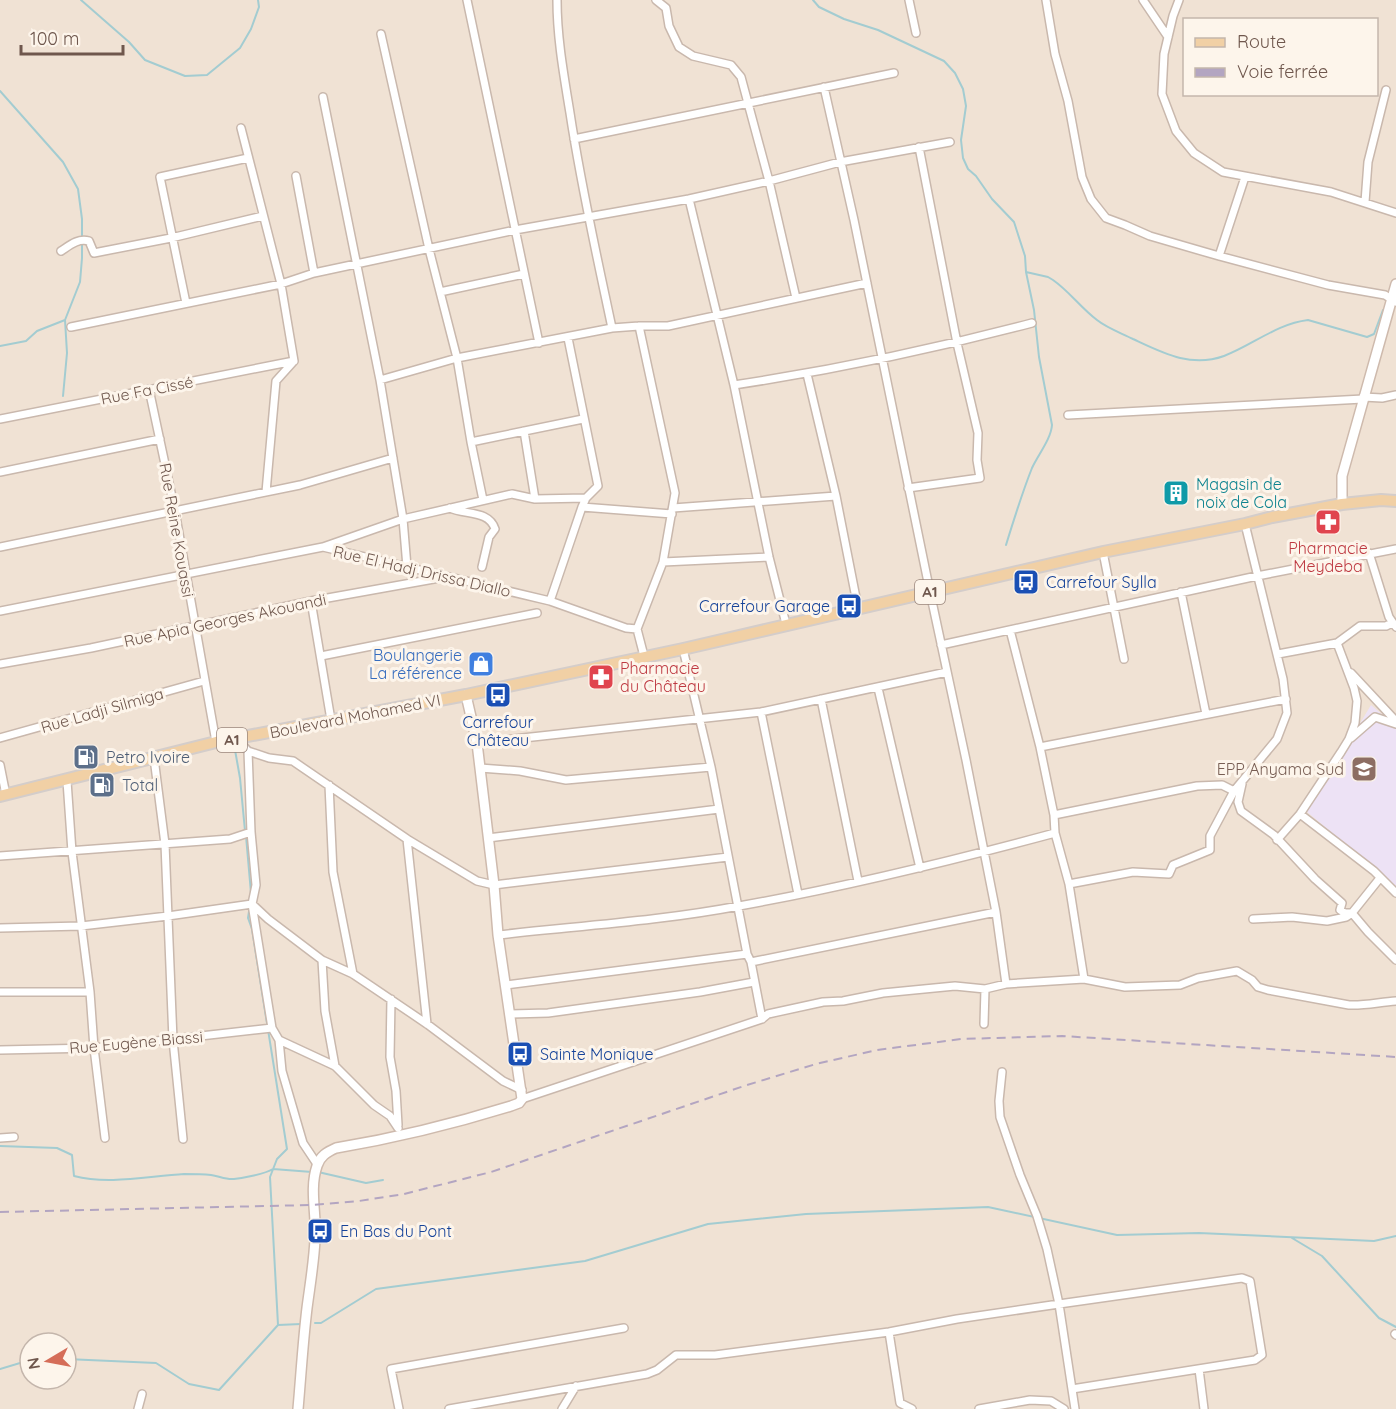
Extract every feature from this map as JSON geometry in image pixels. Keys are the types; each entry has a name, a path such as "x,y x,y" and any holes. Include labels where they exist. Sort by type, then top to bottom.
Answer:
{"main road":[{"name":"A1","path":"466,695 683,649 1103,552 1342,504 1396,501"},
{"name":"Boulevard Mohamed VI","path":"3,795 67,781 216,742 466,695"}],"street":[{"path":"467,0 539,343"},
{"path":"557,0 561,56 574,139 612,328"},
{"path":"656,0 666,8 669,26 679,47 693,56 731,65 741,76 770,182 796,298"},
{"path":"909,0 916,33"},
{"path":"1046,0 1055,54 1071,111 1082,177 1091,199 1106,218 1149,236 1328,285 1385,295 1393,300"},
{"path":"1143,0 1168,37"},
{"path":"1179,0 1164,54 1162,94 1176,130 1194,153 1223,172 1331,192 1396,213"},
{"path":"381,34 429,249 457,358 483,500"},
{"path":"574,139 894,73"},
{"path":"824,87 883,357 985,852 1006,984"},
{"path":"1365,202 1368,162 1386,90"},
{"path":"323,97 380,380 403,519 407,567"},
{"path":"241,128 281,284 294,361 276,381 266,492"},
{"path":"71,327 281,284 314,273 514,230 688,199 770,182 840,162 951,142"},
{"path":"909,488 980,478 977,460 978,433 957,343 919,147"},
{"path":"186,303 160,177 248,158"},
{"path":"296,176 314,273"},
{"path":"1219,256 1245,177"},
{"path":"688,199 718,316 786,624"},
{"path":"61,251 83,240 89,241 94,253 171,238 263,216"},
{"path":"440,292 525,274"},
{"path":"380,380 457,358 612,328 668,326 867,283"},
{"path":"1342,504 1342,476 1396,284"},
{"path":"734,386 807,374 957,343 1032,323"},
{"path":"639,326 675,493 663,562 637,629 644,656"},
{"path":"550,601 582,507 586,498 598,486 568,338"},
{"name":"Rue Fa Cissé","path":"0,419 294,361"},
{"path":"807,374 836,496 858,608"},
{"name":"Rue Reine Kouassi","path":"149,389 175,511 216,742"},
{"path":"1068,415 1382,398 1396,395"},
{"path":"471,442 583,419"},
{"path":"524,431 535,499"},
{"path":"0,472 160,439"},
{"path":"0,547 300,485 393,458"},
{"path":"323,547 403,519 512,494 535,499 586,498"},
{"path":"582,507 672,511 836,496"},
{"path":"449,508 458,512 481,515 493,524 495,529 489,537 482,567"},
{"path":"1069,884 1133,872 1169,874 1173,865 1210,850 1209,837 1234,791 1277,739 1287,713 1286,699 1278,654 1245,524"},
{"name":"Rue El Hadj Drissa Diallo","path":"0,611 323,547 550,601 626,628 637,629"},
{"path":"941,645 1113,606 1396,549"},
{"path":"1103,552 1124,659"},
{"path":"1278,654 1337,643 1360,626 1394,625 1369,553"},
{"path":"663,562 770,557"},
{"name":"Rue Apia Georges Akouandi","path":"0,664 91,648 311,601 449,577"},
{"path":"1181,592 1206,714"},
{"path":"311,601 331,720"},
{"path":"321,656 537,613"},
{"path":"1010,630 1040,747 1054,815 1055,833 1069,884 1084,979"},
{"path":"1277,840 1300,814 1349,740 1355,723 1357,701 1349,671 1337,643"},
{"path":"683,649 701,719 737,907 762,1019"},
{"path":"1349,671 1396,722"},
{"path":"477,743 761,712 947,672"},
{"name":"Rue Ladji Silmiga","path":"0,738 204,681"},
{"path":"878,688 920,868"},
{"path":"298,1409 316,1235 314,1186 317,1164 327,1152 400,1132 468,1120 519,1103 522,1094 498,934 477,743 466,695"},
{"path":"821,699 858,881"},
{"path":"1040,747 1286,699"},
{"path":"761,712 798,894"},
{"path":"1349,740 1375,717 1396,722"},
{"path":"237,739 248,751 269,758 293,761 407,839 477,881 494,885 728,857"},
{"path":"248,751 255,885 252,904 272,1028 279,1040 282,1071 303,1143 317,1164"},
{"path":"154,758 165,844 173,1040 183,1139"},
{"path":"0,765 3,795"},
{"path":"480,768 520,771 566,780 711,767"},
{"path":"67,781 72,852 90,992 105,1138"},
{"path":"1243,782 1238,802 1239,808 1274,835 1342,903 1341,910 1345,913 1352,913 1396,960"},
{"path":"329,785 333,872 353,974"},
{"path":"1054,815 1197,786 1222,785 1234,791"},
{"path":"488,838 719,809"},
{"path":"1300,814 1396,893"},
{"path":"0,856 230,839 251,832"},
{"path":"498,934 737,907 920,868 1055,833"},
{"path":"407,839 427,1024"},
{"path":"1253,919 1292,916 1327,921 1346,917 1352,913 1380,878"},
{"path":"0,928 81,926 252,904"},
{"path":"252,904 268,920 322,960 353,974 391,999 522,1094"},
{"path":"506,985 749,958 996,912"},
{"path":"322,960 326,1011 335,1066"},
{"path":"522,1094 762,1019 768,1014 883,993 955,986 985,988 1006,984 1084,979 1125,987 1180,985 1198,978 1237,971 1252,980 1258,987 1268,990 1349,1005 1362,1006 1373,1002 1396,1001"},
{"path":"510,1014 548,1013 754,982"},
{"path":"984,1024 985,988"},
{"path":"0,992 90,992"},
{"path":"391,999 390,1057 400,1132"},
{"name":"Rue Eugène Biassi","path":"0,1050 94,1048 272,1028"},
{"path":"279,1040 335,1066 374,1105 390,1116 400,1132"},
{"path":"1002,1072 1000,1117 1041,1227 1059,1304 1075,1409"},
{"path":"0,1138 14,1137"},
{"path":"449,1409 647,1374 657,1370 676,1355 715,1355 889,1332 957,1319 1242,1278 1250,1281 1262,1355 1255,1360 1072,1389"},
{"path":"399,1409 390,1369 624,1328"},
{"path":"889,1332 900,1403 912,1409"},
{"path":"1199,1369 1204,1409"},
{"path":"562,1409 576,1386"},
{"path":"138,1409 142,1394"},
{"path":"982,1409 1030,1400 1051,1401 1064,1409"}],"shaded area":[{"path":"0,0 1396,0 1396,1409 0,1409"},
{"name":"EPP Anyama Sud","path":"1371,705 1396,726 1396,886 1307,812"}],"waterway":[{"path":"81,0 129,42 145,60 185,76 207,75 240,48 251,29 259,7 258,0"},
{"path":"813,0 819,7 844,19 878,30 944,61 955,73 963,89 966,106 961,140 963,158 968,169 1014,222 1025,256 1026,272 1053,280 1091,315 1110,328 1166,354 1189,360 1200,360 1224,356 1275,330 1308,320 1367,337 1374,334 1383,310"},
{"path":"0,91 63,162 78,189 82,219 82,258 80,282 65,320 67,353 63,396"},
{"path":"1006,545 1028,477 1047,441 1052,425 1026,272"},
{"path":"0,346 26,341 37,331 65,320"},
{"path":"235,750 245,831"},
{"path":"246,836 251,893"},
{"path":"250,905 248,918 252,929 287,1149 277,1159 270,1177 278,1325"},
{"path":"0,1146 57,1148 72,1155 74,1176 87,1179 129,1179 184,1174 234,1179 273,1169 312,1172"},
{"path":"318,1172 366,1183 383,1180"},
{"path":"315,1323 321,1323 376,1289 585,1261 708,1224 806,1214 988,1207 1117,1235 1199,1233 1374,1241 1396,1236"},
{"path":"1292,1238 1322,1256 1379,1318 1396,1327"},
{"path":"78,1360 156,1363 189,1384 219,1390 278,1325 301,1324"},
{"path":"0,1369 18,1364"}],"railway":[{"path":"0,1212 311,1205 404,1194 491,1172 747,1085 816,1064 877,1050 961,1039 1062,1036 1396,1057"}],"place":[{"name":"Magasin de noix de Cola","path":"1176,493"},
{"name":"Pharmacie Meydeba","path":"1328,522"},
{"name":"Carrefour Sylla","path":"1026,582"},
{"name":"Carrefour Garage","path":"849,606"},
{"name":"Boulangerie La référence","path":"481,664"},
{"name":"Pharmacie du Château","path":"601,677"},
{"name":"Carrefour Château","path":"498,695"},
{"name":"Petro Ivoire","path":"86,757"},
{"name":"EPP Anyama Sud","path":"1364,769"},
{"name":"Total","path":"102,785"},
{"name":"Sainte Monique","path":"520,1054"},
{"name":"En Bas du Pont","path":"320,1231"}]}
